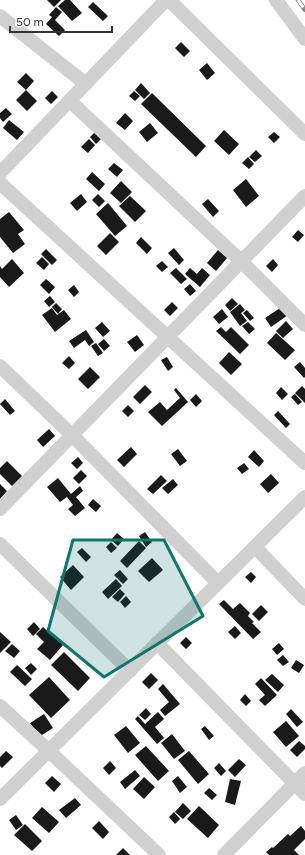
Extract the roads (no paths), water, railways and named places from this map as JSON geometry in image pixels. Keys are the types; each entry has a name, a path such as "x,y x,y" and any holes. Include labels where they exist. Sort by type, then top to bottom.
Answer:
{"street":[{"path":"0,173 167,0 305,134"},
{"path":"276,0 305,39"},
{"path":"0,16 86,84"},
{"path":"70,101 242,262 305,325"},
{"path":"0,183 305,463"},
{"path":"0,509 305,196"},
{"path":"0,366 72,435 218,583"},
{"path":"0,799 305,497"},
{"path":"0,544 130,671"},
{"path":"255,547 305,599"},
{"path":"157,643 305,794"},
{"path":"0,706 159,855"},
{"path":"224,855 305,774"}],"railway":[{"path":"298,0 305,10"}]}
